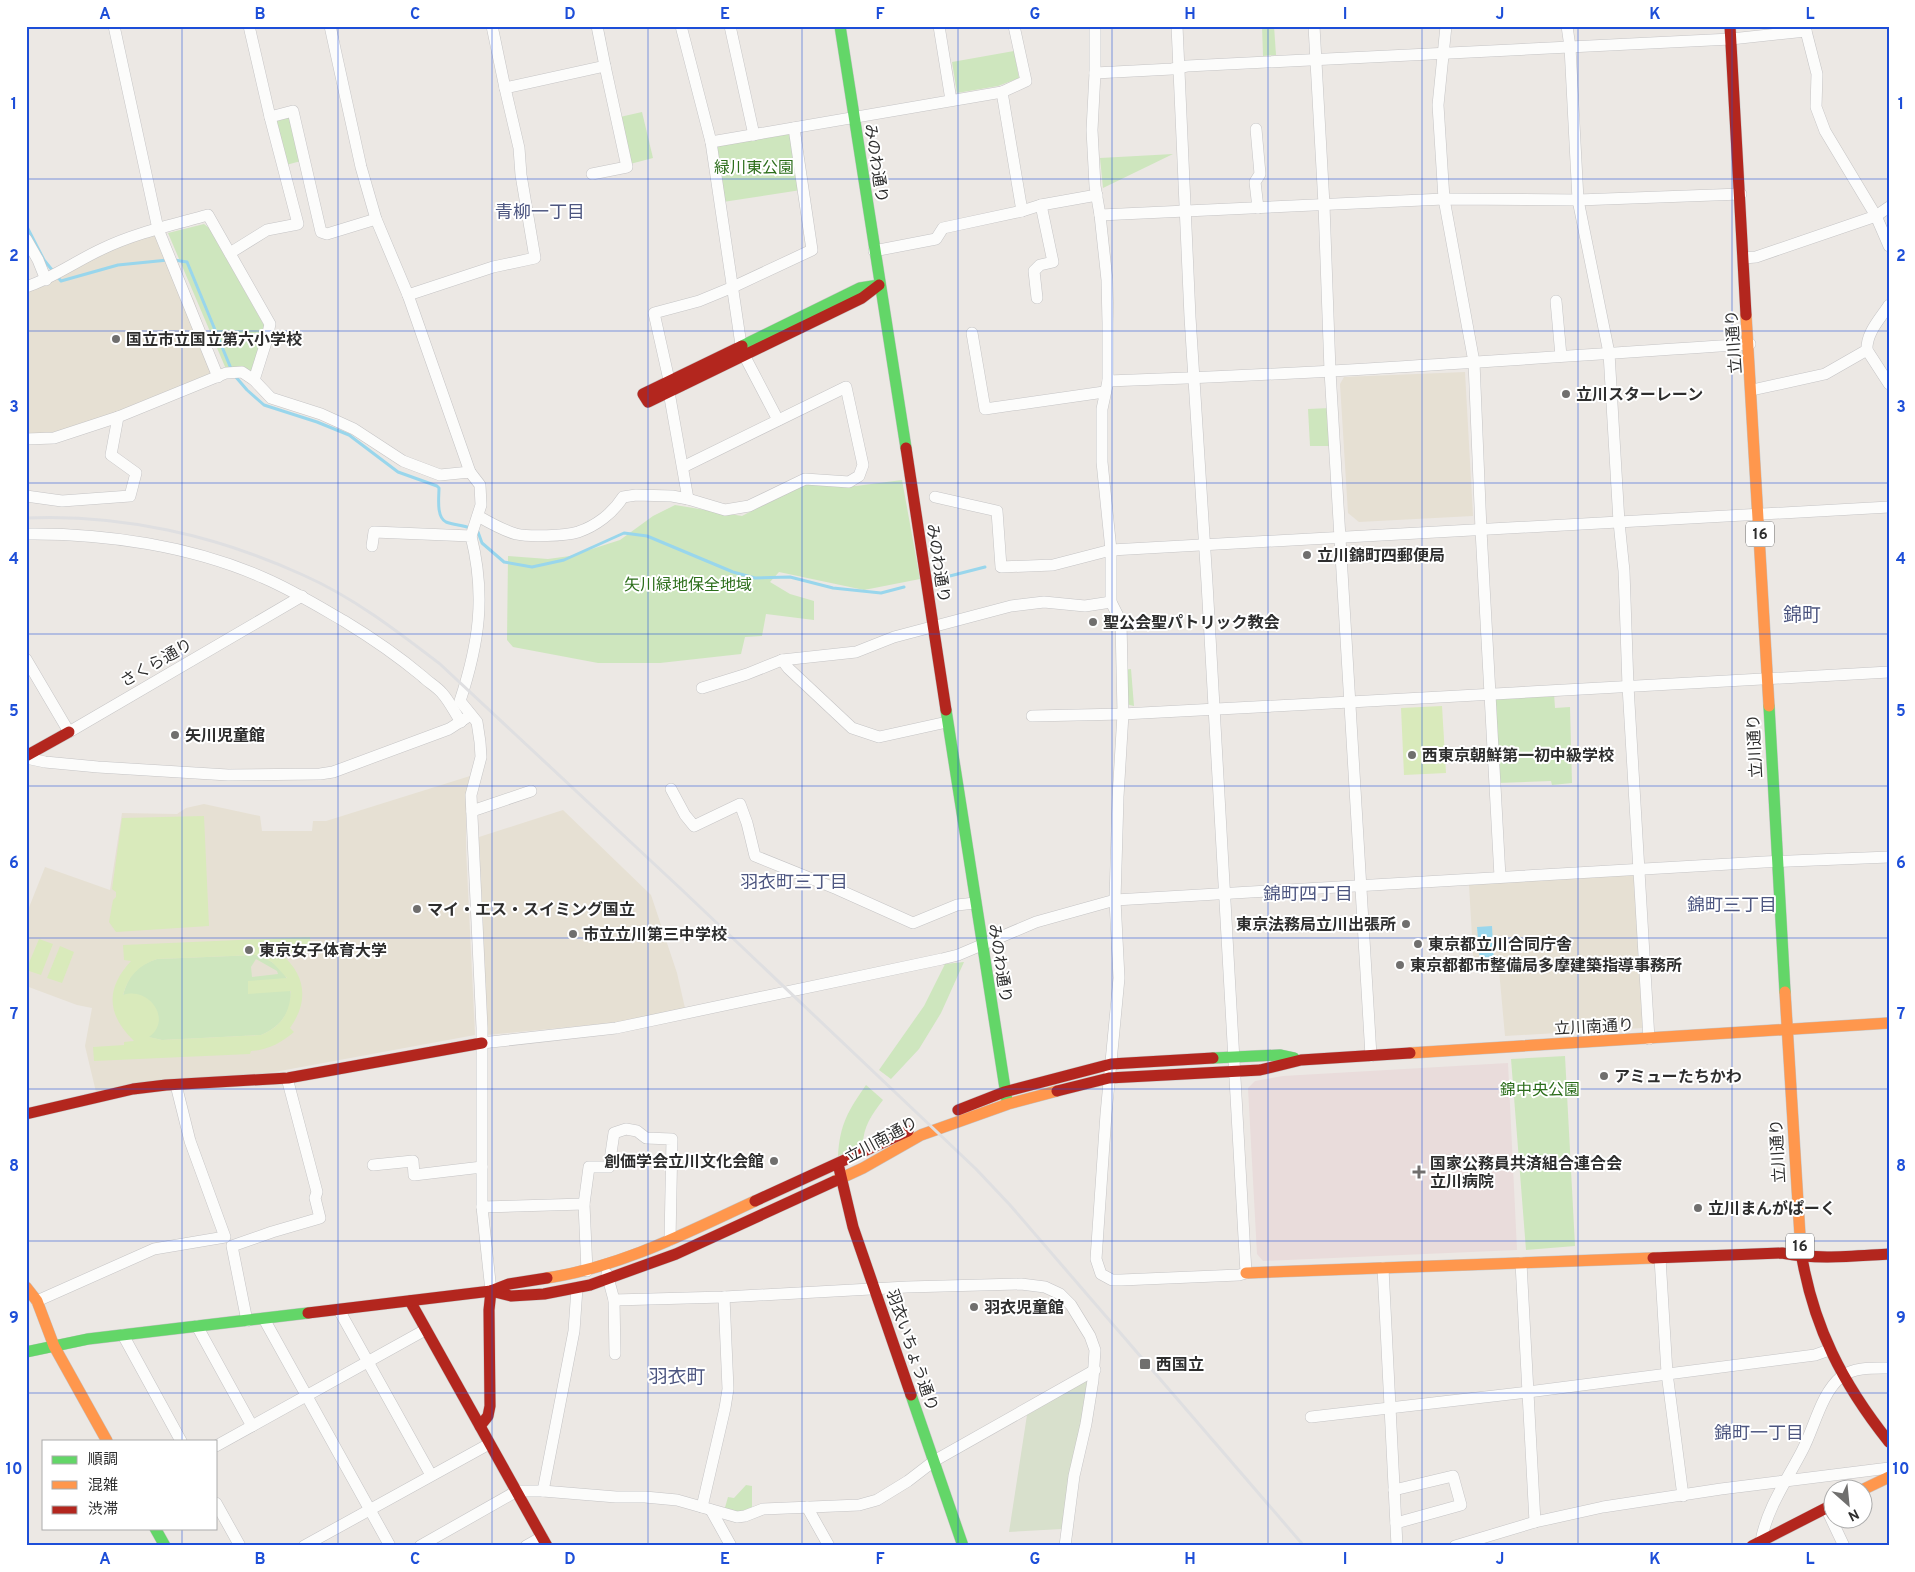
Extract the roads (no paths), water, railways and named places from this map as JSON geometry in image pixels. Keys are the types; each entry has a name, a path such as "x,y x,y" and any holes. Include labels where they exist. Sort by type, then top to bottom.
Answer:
{"street":[{"path":"114,26 158,229 222,375"},
{"path":"230,253 267,230 298,224 270,118 250,26"},
{"path":"330,26 361,167 376,219 408,295 470,472 480,485 481,505 471,536 478,570 480,606 475,651 460,701 477,722 481,757 471,795 482,1043 482,1207 491,1291 489,1310 490,1406 488,1416 480,1426"},
{"path":"408,295 493,267 535,258 521,175 519,148 492,26"},
{"path":"592,174 627,167 597,26"},
{"path":"681,26 711,142 743,350 778,420"},
{"path":"730,26 754,135"},
{"name":"みのわ通り","path":"840,26 1004,1092 1008,1104"},
{"path":"939,26 951,100"},
{"path":"711,142 1002,92 1026,81 1014,26"},
{"path":"1095,26 1092,130 1096,195 1107,280 1108,381 1104,392 1102,408 1102,462 1111,550 1111,602 1121,622 1123,714 1115,900 1119,978 1109,1078 1096,1259 1101,1274 1112,1280 1121,1280 1239,1275 1246,1273 1782,1252 1801,1257 1821,1258 1889,1254"},
{"path":"1177,26 1194,378 1246,1273"},
{"path":"1314,26 1324,206 1330,371 1371,1056"},
{"path":"1446,26 1438,104 1444,199 1474,362 1489,694 1500,877"},
{"path":"1567,26 1570,47 1578,200 1609,353 1619,522 1624,571 1628,686 1649,1039"},
{"name":"立川通り","path":"1730,26 1750,344 1786,1029 1801,1257 1811,1303 1841,1377 1864,1412 1889,1442"},
{"path":"1095,72 1731,39 1806,29 1816,74 1816,107 1825,131 1876,216 1884,226 1889,246"},
{"path":"505,88 605,66"},
{"path":"1002,92 1022,211"},
{"path":"270,118 293,111 321,232 326,234 376,219"},
{"path":"688,499 684,467 654,313 699,301 812,250 794,128"},
{"path":"1256,129 1260,174 1255,182 1258,208"},
{"path":"1100,215 1444,199 1578,200 1741,194"},
{"path":"874,251 936,239 943,228 1022,211 1041,204 1096,195"},
{"path":"1037,298 1034,271 1040,265 1053,262 1041,204"},
{"path":"1744,258 1756,258 1876,216 1889,207"},
{"path":"26,287 52,277 101,249 158,229 208,215 270,324 254,380"},
{"path":"26,239 38,260 52,277"},
{"path":"669,386 743,350 862,298 879,285"},
{"path":"1556,301 1561,356"},
{"path":"1889,305 1869,335 1867,350 1889,384"},
{"path":"972,332 985,409 1104,392"},
{"path":"1108,381 1330,371 1750,344"},
{"path":"1752,390 1825,374 1867,350"},
{"path":"26,439 54,438 118,417 222,375 242,372 254,380 271,398 321,414 346,426 403,461 440,475 470,472"},
{"path":"476,520 518,534 546,535 578,532 610,514 623,497 636,495 672,496 726,510 749,506 805,479 849,482 859,476 863,464 846,387 684,467"},
{"path":"26,496 62,501 130,496 136,473 111,455 118,417"},
{"path":"934,497 997,510 1001,567 1053,565 1111,550 1889,507"},
{"path":"372,546 374,532 471,536"},
{"path":"26,534 74,535 125,540 189,553 238,568 302,596 360,630 398,656 442,693 461,722"},
{"name":"さくら通り","path":"26,757 302,596"},
{"path":"702,688 747,674 782,660 856,652 894,637 1026,603 1044,602 1085,606 1111,602"},
{"path":"26,659 68,732"},
{"path":"782,660 788,668 852,728 879,737 947,722"},
{"path":"1032,716 1123,714 1889,672"},
{"path":"26,757 45,762 98,767 228,775 320,774 333,772 449,729 471,714"},
{"path":"671,789 685,816 694,826 740,804 755,856 837,889 913,923 956,905 975,903"},
{"path":"472,811 531,791"},
{"path":"26,1114 128,1091 176,1085 287,1078 342,1070 442,1048 616,1028 958,955 1036,922 1115,900 1639,869 1889,857"},
{"name":"立川南通り","path":"491,1291 511,1296 544,1294 608,1280 676,1254 842,1178 921,1135 1008,1104 1109,1078 1260,1070 1301,1060 1889,1023"},
{"name":"立川南通り","path":"26,1352 88,1339 491,1291 508,1284 542,1280 587,1271 670,1240 940,1117 1004,1092 1111,1064 1280,1055 1301,1060"},
{"path":"247,1321 232,1246 320,1218 315,1198 317,1192 287,1078"},
{"path":"37,1301 154,1249 225,1237 190,1140 176,1085"},
{"path":"587,1271 584,1204 589,1167 609,1167 614,1133 626,1130 637,1131 646,1138 672,1139 670,1240"},
{"path":"373,1165 413,1161 414,1175 482,1167"},
{"name":"羽衣いちょう通り","path":"837,1164 854,1228 963,1546"},
{"path":"482,1207 584,1204"},
{"path":"1660,1258 1667,1373 1683,1496"},
{"path":"1521,1263 1535,1522"},
{"path":"604,1265 614,1300 615,1354"},
{"path":"1383,1268 1398,1546"},
{"path":"614,1300 1014,1284 1045,1287 1060,1294 1071,1305 1090,1336 1095,1350 1095,1370 1086,1424 1074,1476 1065,1546"},
{"path":"26,1287 37,1301 54,1346 106,1440"},
{"path":"543,1491 574,1331 577,1288"},
{"path":"724,1297 728,1389 706,1509 731,1546"},
{"path":"410,1302 545,1541 526,1546"},
{"path":"339,1310 431,1475"},
{"path":"264,1319 308,1395 390,1546"},
{"path":"197,1326 252,1426"},
{"path":"218,1445 425,1330"},
{"path":"123,1336 180,1440"},
{"path":"1311,1417 1528,1392 1814,1355 1829,1350"},
{"path":"1757,1544 1784,1481 1803,1450 1829,1390 1841,1377 1859,1369 1889,1368"},
{"path":"420,1546 517,1491 669,1499 737,1517 763,1509 859,1505 877,1500 908,1481 934,1461 1095,1370"},
{"path":"312,1544 431,1475 489,1444"},
{"path":"1455,1546 1535,1522 1604,1507 1889,1468"},
{"path":"1394,1490 1453,1476 1461,1505 1396,1522"},
{"path":"1872,1485 1889,1477"},
{"path":"218,1507 240,1546"},
{"path":"807,1507 829,1546"},
{"path":"1757,1544 1822,1511"},
{"path":"157,1530 165,1546"},
{"path":"1838,1530 1844,1546"}],"water":[{"path":"1492,926 1494,962 1480,963 1477,927"}],"waterway":[{"path":"26,225 44,260 61,281 118,265 168,260"},
{"path":"174,260 187,262 232,371"},
{"path":"235,376 264,405 317,422 349,435 398,472 437,486 439,488 439,511 443,519 446,522 470,528"},
{"path":"476,531 482,543 504,562 532,567 564,560 624,533 647,536 733,572 755,578 790,577 833,588 881,593 904,587"},
{"path":"938,579 985,567"}],"railway":[{"path":"26,518 62,518 132,524 202,538 236,549 303,575 357,604 440,664 681,889 976,1169 1010,1205 1304,1546"}],"place":[{"name":"国立市立国立第六小学校","path":"116,339"},
{"name":"立川スターレーン","path":"1566,394"},
{"name":"立川錦町四郵便局","path":"1307,555"},
{"name":"聖公会聖パトリック教会","path":"1093,622"},
{"name":"矢川児童館","path":"175,735"},
{"name":"西東京朝鮮第一初中級学校","path":"1412,755"},
{"name":"マイ・エス・スイミング国立","path":"417,909"},
{"name":"東京法務局立川出張所","path":"1406,924"},
{"name":"市立立川第三中学校","path":"573,934"},
{"name":"東京都立川合同庁舎","path":"1418,944"},
{"name":"東京女子体育大学","path":"249,950"},
{"name":"東京都都市整備局多摩建築指導事務所","path":"1400,965"},
{"name":"アミューたちかわ","path":"1604,1076"},
{"name":"創価学会立川文化会館","path":"774,1161"},
{"name":"国家公務員共済組合連合会 立川病院","path":"1419,1172"},
{"name":"立川まんがぱーく","path":"1698,1208"},
{"name":"羽衣児童館","path":"974,1307"},
{"name":"西国立","path":"1145,1364"}],"district":[{"name":"青柳一丁目","path":"540,212"},
{"name":"錦町","path":"1802,614"},
{"name":"羽衣町三丁目","path":"794,882"},
{"name":"錦町四丁目","path":"1308,894"},
{"name":"錦町三丁目","path":"1732,905"},
{"name":"羽衣町","path":"677,1376"},
{"name":"錦町一丁目","path":"1759,1433"}],"park label":[{"name":"緑川東公園","path":"754,167"},
{"name":"矢川緑地保全地域","path":"688,584"},
{"name":"錦中央公園","path":"1540,1089"}]}
